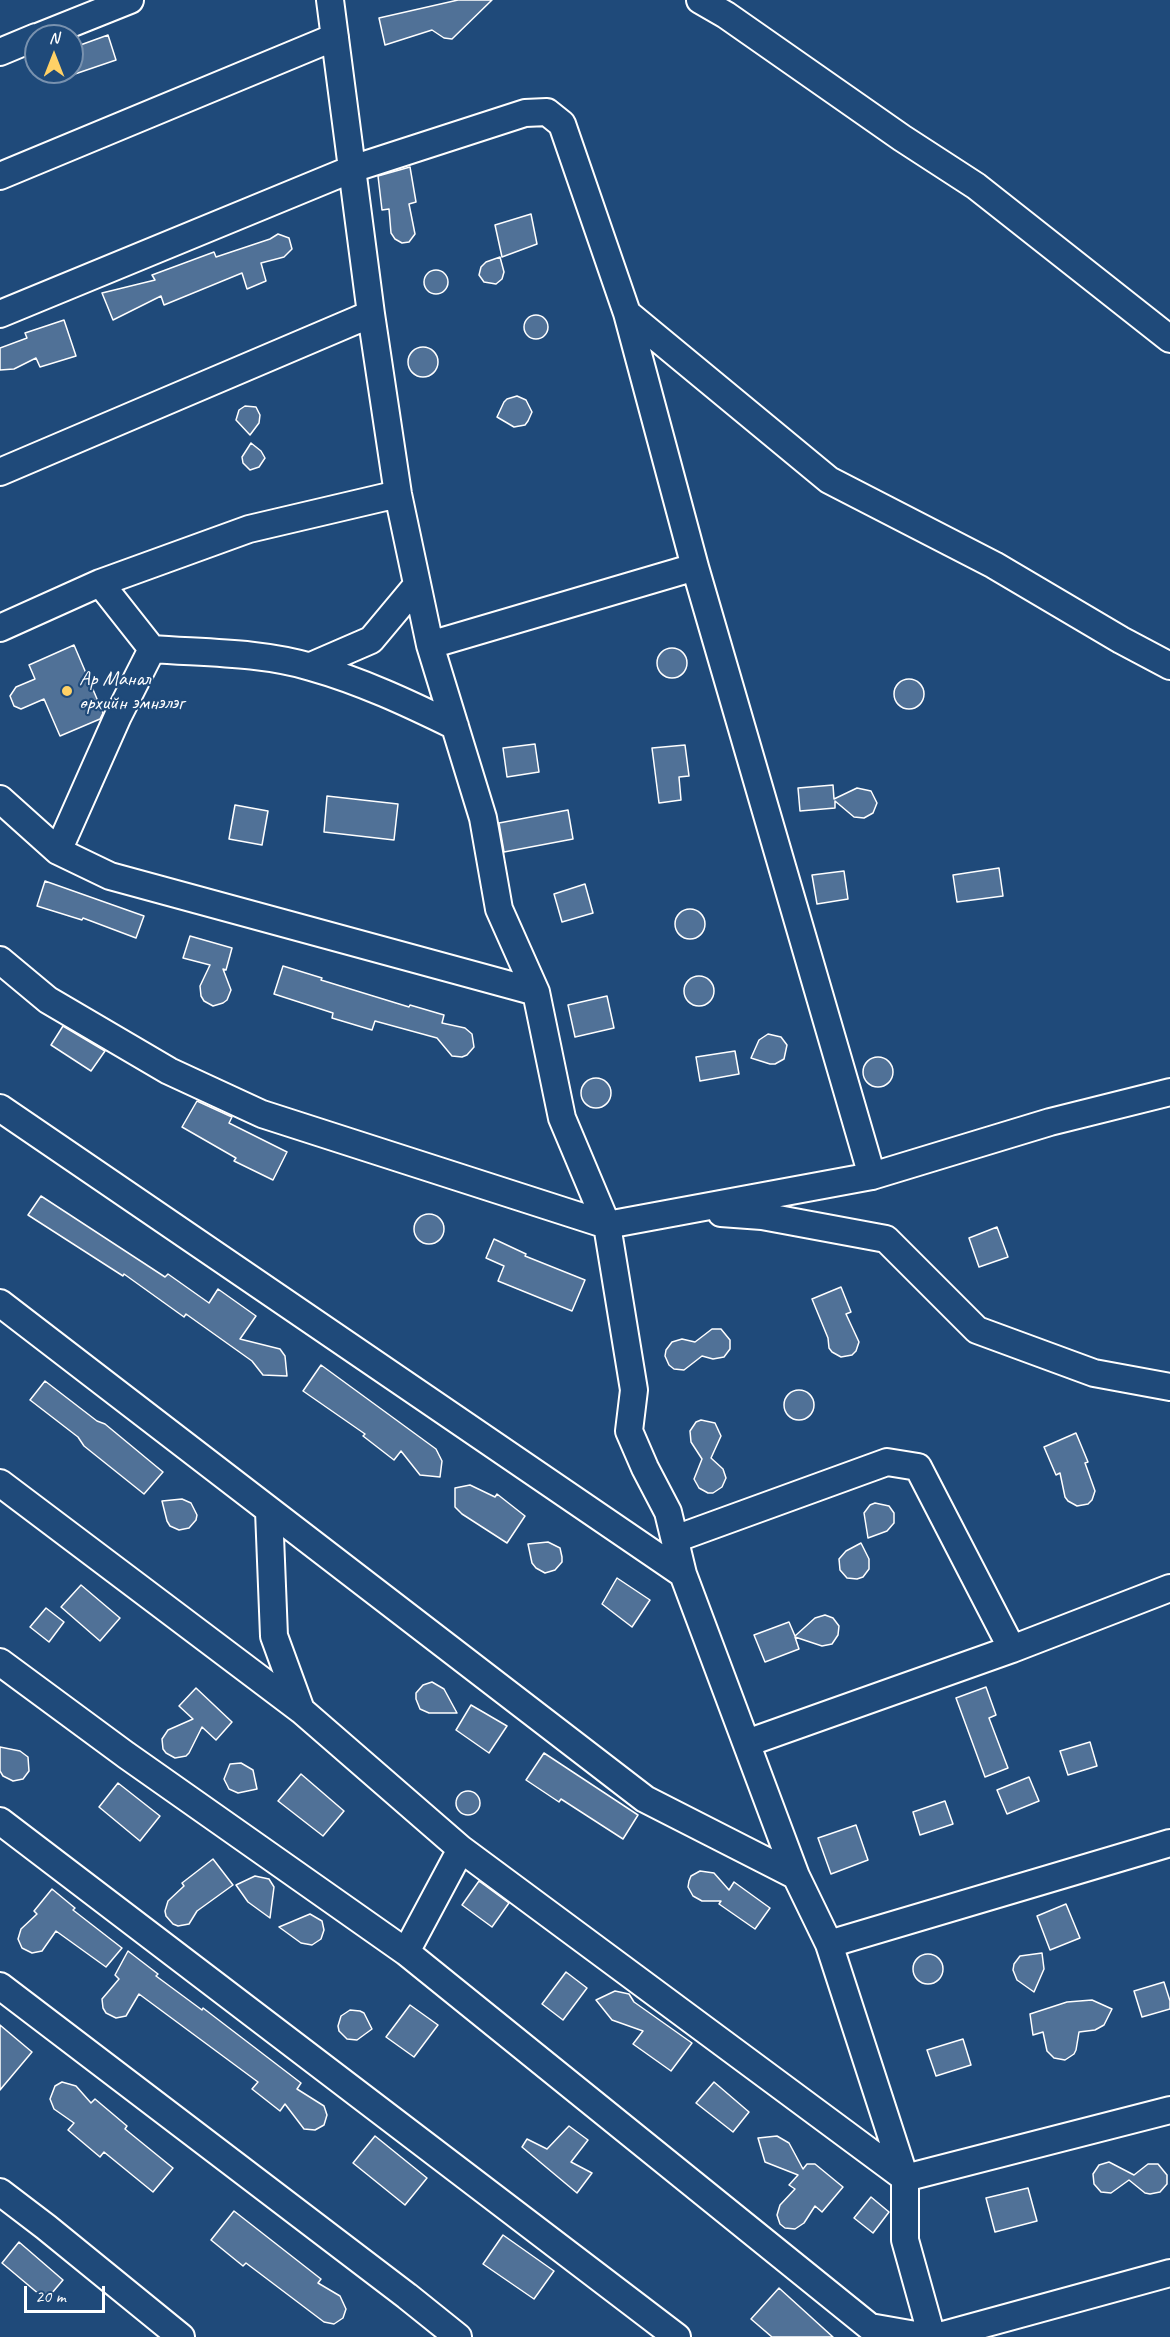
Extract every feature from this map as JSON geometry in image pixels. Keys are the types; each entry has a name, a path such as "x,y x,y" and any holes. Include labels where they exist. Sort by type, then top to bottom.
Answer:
{"street":[{"path":"70,24 130,0"},
{"path":"330,0 371,314 398,494 417,585 430,645 483,819 499,909 536,992 562,1118 607,1225 634,1390 629,1431 668,1512 683,1574 796,1876 829,1944 905,2178 905,2240 934,2337 1170,2273"},
{"path":"700,0 726,15 902,138 976,186 1170,339"},
{"path":"0,176 335,37"},
{"path":"0,52 24,43"},
{"path":"0,314 352,169 525,113 547,112 562,124 627,313 695,567 872,1176"},
{"path":"627,313 829,480 994,565 1121,640 1170,666"},
{"path":"0,472 371,314"},
{"path":"0,628 100,583 249,529 398,494"},
{"path":"430,645 695,567"},
{"path":"100,583 152,649 254,656 311,666 395,696 455,726"},
{"path":"311,666 371,640 417,585"},
{"path":"58,851 118,716 152,649"},
{"path":"0,799 58,851 110,876 536,992"},
{"path":"0,960 48,1000 159,1065 262,1114 607,1225 872,1176 1050,1122 1170,1092"},
{"path":"0,1108 683,1574"},
{"path":"682,1211 762,1216 886,1239 977,1330 1094,1373 1170,1386"},
{"path":"0,1303 645,1799 796,1876"},
{"path":"675,1539 887,1462 918,1467 1012,1649"},
{"path":"0,1483 301,1710 461,1849 905,2178"},
{"path":"269,1511 274,1636 301,1710"},
{"path":"747,1743 1012,1649 1170,1588"},
{"path":"0,1662 126,1755 406,1952 870,2327 927,2337"},
{"path":"0,1821 677,2337"},
{"path":"829,1944 1170,1843"},
{"path":"406,1952 461,1849"},
{"path":"0,1986 458,2337"},
{"path":"905,2178 1170,2110"},
{"path":"0,2192 181,2337"}],"building":[{"path":"458,0 492,0 452,39 444,38 432,30 385,45 379,18"},
{"path":"108,35 116,60 84,71 84,44"},
{"path":"410,167 416,202 409,204 415,234 409,242 402,243 391,233 389,209 382,210 378,176"},
{"path":"531,214 537,244 502,257 495,225"},
{"path":"278,234 289,238 292,249 284,257 261,263 266,281 247,289 242,273 164,305 161,296 113,320 102,293 155,280 152,275 214,252 216,257 270,239"},
{"path":"500,257 504,272 502,279 496,284 484,282 479,275 481,267 486,262"},
{"path":"436,270 445,273 448,282 445,291 436,294 427,291 424,282 427,273"},
{"path":"536,315 545,318 548,327 545,336 536,339 527,336 524,327 527,318"},
{"path":"64,320 76,356 40,367 36,358 14,369 0,370 0,348 27,338 25,333"},
{"path":"423,347 434,351 438,362 434,373 423,377 412,373 408,362 412,351"},
{"path":"517,396 526,400 532,412 525,425 514,427 497,417 504,402"},
{"path":"245,406 256,407 260,415 259,423 250,435 236,420 239,410"},
{"path":"251,443 261,451 265,458 259,467 250,470 243,463 242,457"},
{"name":"Ар Манал өрхийн эмнэлэг","path":"74,645 103,713 100,719 60,736 44,699 21,709 14,706 10,696 16,687 35,679 29,665"},
{"path":"672,648 683,652 687,663 683,674 672,678 661,674 657,663 661,652"},
{"path":"909,679 920,683 924,694 920,705 909,709 898,705 894,694 898,683"},
{"path":"535,744 539,772 507,777 503,748"},
{"path":"685,745 689,776 679,777 681,800 659,803 652,748"},
{"path":"833,785 834,799 857,788 871,791 877,803 873,813 864,818 854,817 835,801 835,808 800,811 798,788"},
{"path":"327,796 398,804 394,840 324,832"},
{"path":"235,805 268,811 262,845 229,839"},
{"path":"568,810 573,839 504,852 499,823"},
{"path":"999,868 1003,896 957,902 953,875"},
{"path":"844,871 848,899 817,904 812,875"},
{"path":"45,881 144,916 136,938 83,918 82,920 37,906"},
{"path":"585,884 593,913 562,922 554,894"},
{"path":"690,909 701,913 705,924 701,935 690,939 679,935 675,924 679,913"},
{"path":"190,936 232,948 226,970 223,969 231,990 227,1000 223,1003 213,1006 204,1001 201,996 200,986 210,965 183,958"},
{"path":"283,966 409,1007 410,1005 444,1015 442,1023 465,1028 472,1034 474,1047 467,1055 452,1056 437,1038 375,1021 372,1030 332,1018 333,1013 274,994"},
{"path":"699,976 710,980 714,991 710,1002 699,1006 688,1002 684,991 688,980"},
{"path":"607,996 614,1028 575,1037 568,1005"},
{"path":"63,1026 105,1051 91,1071 51,1045"},
{"path":"768,1034 781,1037 787,1045 784,1059 775,1064 751,1058 759,1040"},
{"path":"735,1051 739,1074 700,1081 696,1057"},
{"path":"878,1057 889,1061 893,1072 889,1083 878,1087 867,1083 863,1072 867,1061"},
{"path":"596,1078 607,1082 611,1093 607,1104 596,1108 585,1104 581,1093 585,1082"},
{"path":"197,1101 232,1117 229,1123 287,1152 273,1180 234,1161 236,1158 182,1127"},
{"path":"41,1196 165,1277 168,1274 209,1303 218,1289 256,1316 240,1339 280,1349 285,1356 287,1376 263,1375 252,1361 186,1314 184,1317 124,1274 123,1276 28,1215"},
{"path":"429,1214 440,1218 444,1229 440,1240 429,1244 418,1240 414,1229 418,1218"},
{"path":"997,1227 1008,1257 979,1267 969,1238"},
{"path":"494,1239 526,1254 525,1256 585,1280 572,1311 498,1281 504,1266 486,1258"},
{"path":"841,1287 851,1312 846,1314 859,1342 852,1355 841,1357 829,1348 828,1338 812,1299"},
{"path":"712,1329 721,1329 730,1340 730,1349 724,1357 713,1359 702,1356 684,1370 674,1369 669,1365 665,1356 672,1342 682,1339 695,1342"},
{"path":"321,1365 436,1449 442,1461 440,1477 420,1475 401,1451 394,1460 363,1436 365,1434 303,1391"},
{"path":"45,1381 97,1421 105,1424 163,1472 144,1494 84,1446 78,1437 30,1400"},
{"path":"799,1390 810,1394 814,1405 810,1416 799,1420 788,1416 784,1405 788,1394"},
{"path":"701,1420 715,1423 721,1436 711,1458 723,1469 726,1478 722,1487 713,1493 699,1488 694,1479 702,1459 691,1442 690,1431 696,1422"},
{"path":"1076,1433 1088,1462 1085,1463 1095,1491 1088,1504 1077,1506 1065,1497 1060,1473 1056,1475 1044,1447"},
{"path":"470,1485 495,1497 497,1494 525,1516 507,1543 455,1507 455,1488"},
{"path":"182,1499 191,1503 197,1515 189,1528 179,1530 170,1526 167,1521 162,1501"},
{"path":"875,1503 889,1506 894,1513 894,1523 887,1531 868,1538 864,1513 870,1505"},
{"path":"548,1542 560,1548 562,1562 555,1570 545,1573 532,1563 528,1544"},
{"path":"861,1543 869,1559 869,1569 863,1577 847,1578 840,1570 839,1559 846,1551"},
{"path":"617,1578 650,1600 632,1627 602,1604"},
{"path":"81,1585 120,1618 100,1641 61,1607"},
{"path":"46,1608 64,1622 49,1642 30,1627"},
{"path":"825,1615 833,1618 839,1626 838,1635 832,1644 822,1646 795,1637 799,1649 765,1662 754,1635 789,1622 795,1636 815,1618"},
{"path":"432,1682 444,1689 457,1713 429,1713 420,1709 416,1693 423,1685"},
{"path":"986,1687 996,1715 989,1718 1008,1768 985,1777 956,1698"},
{"path":"196,1688 232,1722 216,1740 202,1727 189,1753 186,1756 175,1758 163,1749 162,1739 168,1730 193,1719 179,1706"},
{"path":"471,1705 507,1726 489,1753 456,1730"},
{"path":"1090,1742 1097,1766 1068,1775 1060,1751"},
{"path":"0,1747 20,1751 28,1757 29,1771 23,1779 13,1781 3,1776 0,1771"},
{"path":"544,1753 638,1815 623,1839 561,1799 559,1802 526,1780"},
{"path":"241,1763 253,1770 257,1789 238,1793 229,1789 224,1779 230,1764"},
{"path":"301,1774 344,1811 323,1836 278,1801"},
{"path":"1029,1777 1039,1801 1007,1814 997,1790"},
{"path":"118,1783 160,1816 140,1841 99,1807"},
{"path":"468,1791 477,1794 480,1803 477,1812 468,1815 459,1812 456,1803 459,1794"},
{"path":"945,1801 953,1824 920,1835 913,1812"},
{"path":"856,1825 868,1860 831,1874 818,1838"},
{"path":"213,1859 233,1885 197,1911 189,1924 178,1926 173,1924 166,1916 168,1901 184,1886 182,1883"},
{"path":"700,1871 714,1873 729,1890 734,1882 770,1908 755,1929 719,1904 721,1901 702,1901 693,1896 688,1887 689,1881 691,1876"},
{"path":"255,1876 269,1879 274,1887 270,1918 248,1902 236,1885"},
{"path":"479,1881 509,1903 492,1927 462,1905"},
{"path":"52,1889 75,1908 73,1910 122,1948 106,1967 56,1931 42,1951 32,1953 22,1948 18,1939 21,1929 37,1914 34,1911"},
{"path":"1066,1904 1080,1938 1050,1950 1037,1916"},
{"path":"310,1914 322,1921 324,1930 321,1939 312,1945 301,1943 279,1927"},
{"path":"128,1951 158,1974 156,1976 202,2010 203,2008 301,2083 297,2089 324,2106 327,2115 324,2125 315,2130 304,2129 285,2104 280,2111 252,2089 258,2082 139,1994 126,2016 116,2018 106,2013 102,1999 119,1979 115,1975"},
{"path":"1042,1953 1044,1969 1034,1992 1017,1980 1013,1970 1014,1964 1020,1956"},
{"path":"928,1954 939,1958 943,1969 939,1980 928,1984 917,1980 913,1969 917,1958"},
{"path":"566,1972 587,1988 563,2020 542,2004"},
{"path":"1164,1982 1170,2009 1142,2017 1134,1991"},
{"path":"615,1991 629,1994 634,2002 692,2043 671,2071 633,2044 643,2031 612,2020 596,2000"},
{"path":"1092,2000 1112,2009 1104,2025 1095,2030 1079,2032 1074,2054 1065,2060 1054,2058 1047,2051 1043,2032 1033,2035 1030,2014 1067,2002"},
{"path":"410,2005 438,2025 414,2057 386,2037"},
{"path":"350,2010 364,2013 372,2029 357,2040 347,2039 339,2031 341,2016"},
{"path":"0,2025 32,2052 0,2090"},
{"path":"963,2039 971,2065 936,2076 927,2050"},
{"path":"62,2082 76,2086 91,2103 95,2099 127,2126 125,2129 173,2168 153,2192 104,2152 100,2157 68,2130 74,2123 54,2109 50,2099 55,2086"},
{"path":"714,2082 749,2112 733,2132 696,2103"},
{"path":"569,2126 588,2140 571,2162 592,2173 577,2193 522,2147 527,2139 547,2149"},
{"path":"375,2136 427,2178 405,2205 353,2163"},
{"path":"777,2136 789,2143 803,2169 807,2164 815,2164 843,2187 822,2212 815,2206 804,2223 795,2229 785,2228 780,2224 777,2215 780,2205 795,2189 789,2185 798,2175 765,2162 758,2138"},
{"path":"1109,2162 1134,2175 1148,2164 1158,2164 1167,2175 1167,2184 1160,2192 1150,2194 1145,2193 1129,2180 1111,2193 1101,2192 1094,2184 1093,2174 1099,2165"},
{"path":"1028,2188 1037,2221 995,2232 986,2198"},
{"path":"871,2197 889,2212 873,2233 854,2218"},
{"path":"234,2211 321,2279 318,2283 340,2296 346,2309 343,2318 334,2324 324,2322 246,2263 243,2266 211,2240"},
{"path":"503,2235 554,2271 534,2299 483,2264"},
{"path":"19,2242 63,2280 46,2300 2,2263"},
{"path":"779,2288 833,2337 772,2337 751,2319"}],"place":[{"name":"Ар Манал өрхийн эмнэлэг","path":"67,691"}]}
